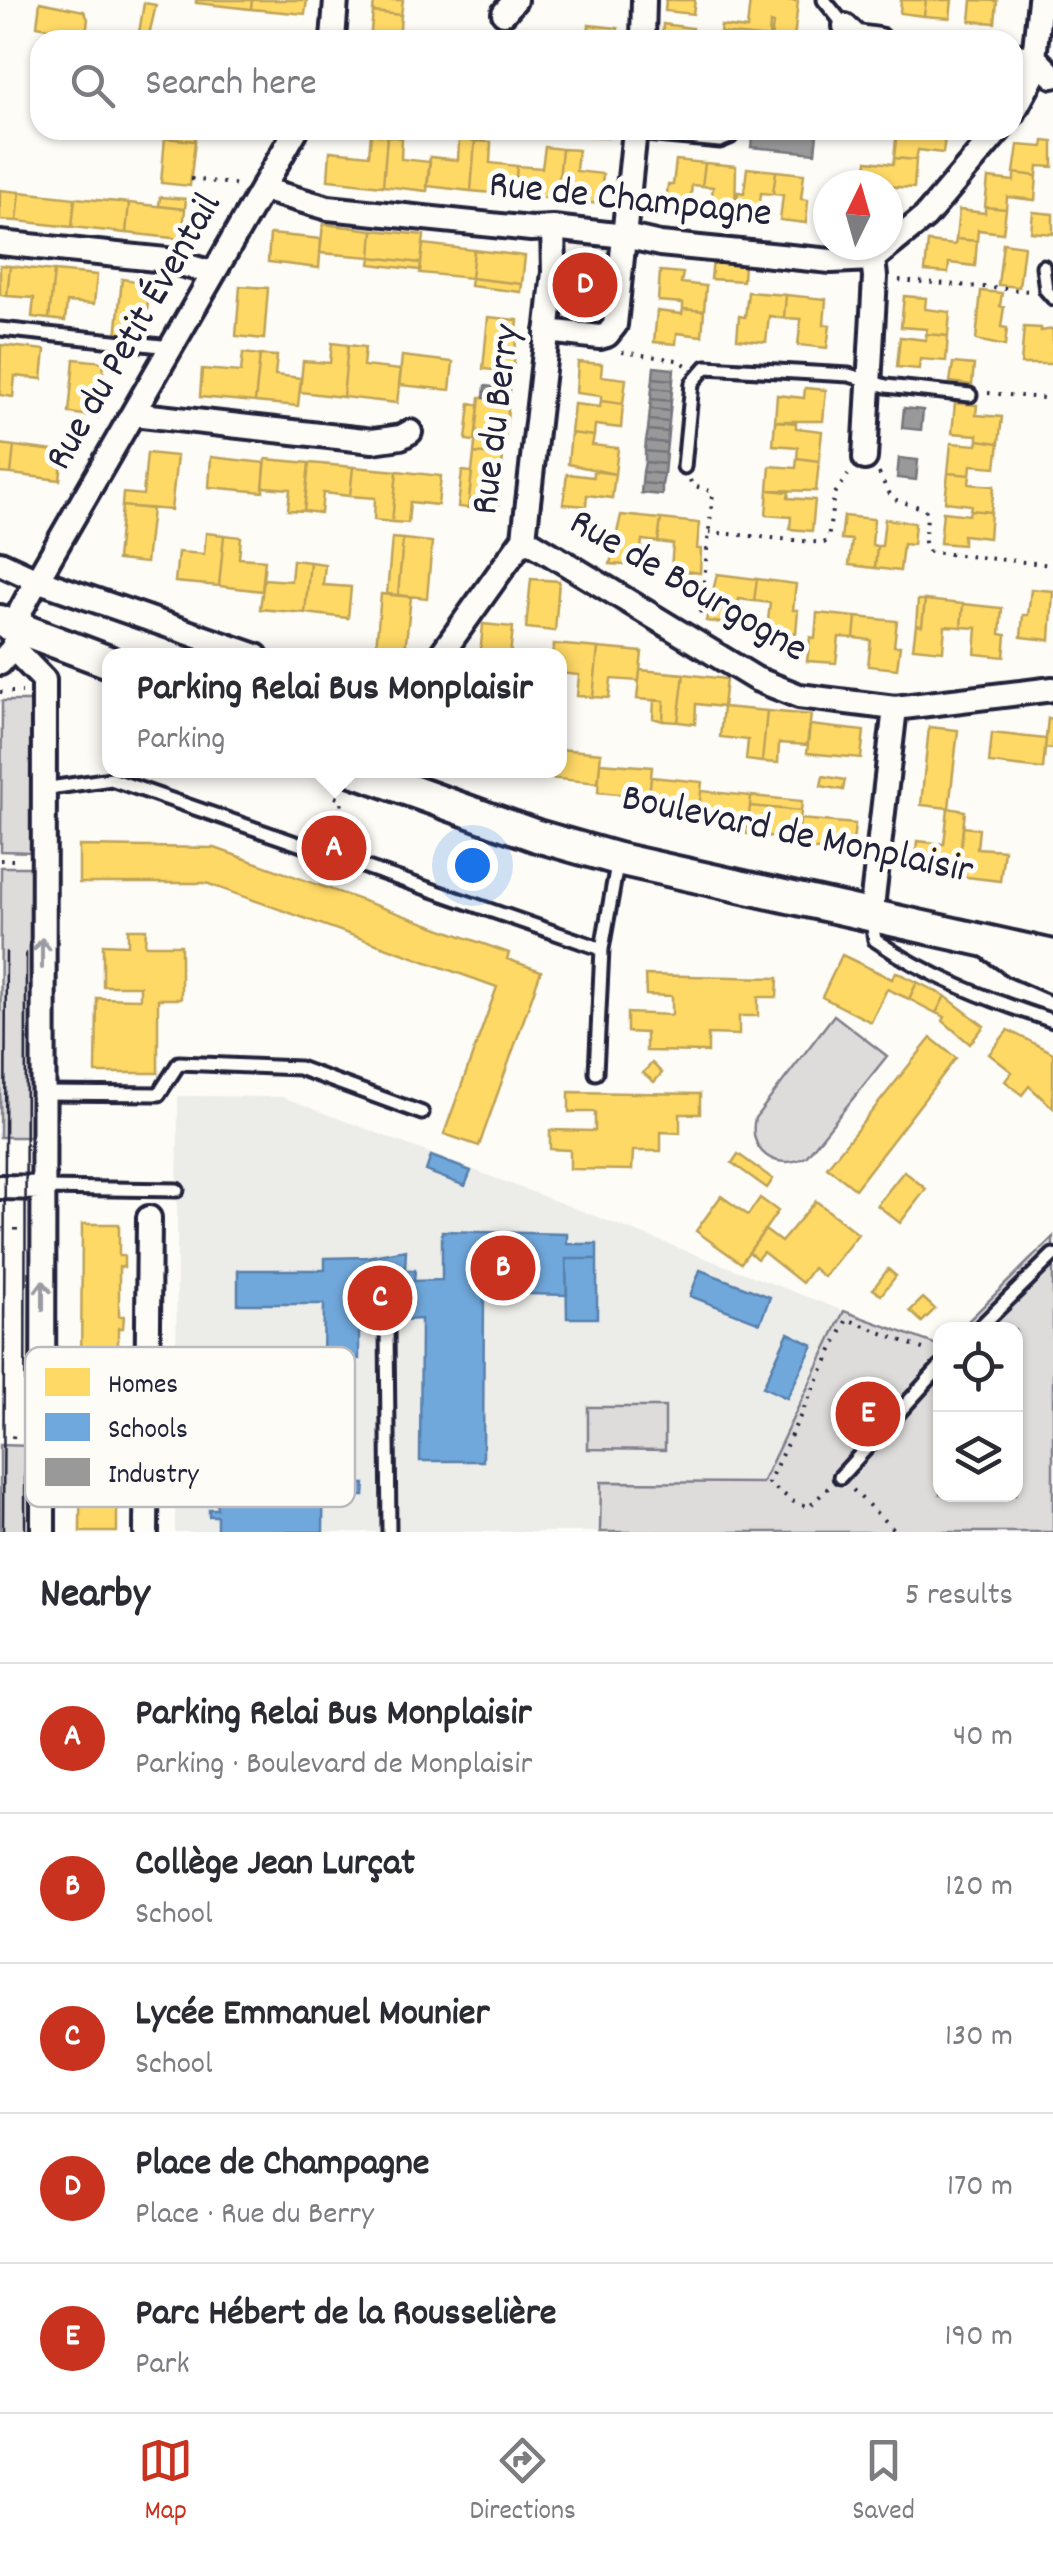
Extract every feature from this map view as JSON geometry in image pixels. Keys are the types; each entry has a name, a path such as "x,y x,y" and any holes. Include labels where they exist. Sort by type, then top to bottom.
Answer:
{"main road":[{"path":"6,640 102,661"},
{"path":"6,640 102,679"},
{"name":"Boulevard de Monplaisir","path":"382,778 537,836 618,859 1053,937"},
{"name":"Boulevard de Monplaisir","path":"433,778 568,826 1053,956"}],"street":[{"path":"334,30 336,0"},
{"path":"631,0 644,1 643,30"},
{"path":"1023,98 1024,57 1040,0"},
{"path":"846,26 850,30"},
{"path":"1024,57 1053,76"},
{"name":"Rue du Petit Éventail","path":"6,640 214,274 253,187 288,140"},
{"path":"547,331 600,337 612,331 634,140"},
{"path":"903,234 924,217 989,140"},
{"name":"Rue de Champagne","path":"253,187 328,208 553,228 660,244 813,259"},
{"name":"Rue du Berry","path":"446,648 524,538 554,272 553,228"},
{"path":"0,242 166,260 214,274"},
{"path":"865,458 873,260"},
{"path":"132,414 373,441 410,432"},
{"name":"Rue de Bourgogne","path":"524,538 777,688 822,702 895,708 1053,689"},
{"path":"0,564 233,648"},
{"path":"6,640 44,680 43,1347"},
{"path":"872,906 895,708"},
{"name":"Boulevard de Monplaisir","path":"974,936 1014,965 1053,982"},
{"path":"0,1187 43,1188"},
{"path":"147,1347 148,1218"},
{"path":"146,1507 146,1532"}],"lane":[{"path":"824,0 846,26"},
{"path":"1043,266 1050,294"},
{"path":"0,329 171,347"},
{"path":"684,467 692,382 700,371 714,366 849,375 886,386 970,395"},
{"path":"43,789 111,779 602,948"},
{"path":"596,1073 602,948 618,859"},
{"path":"872,906 875,940 899,956 982,997 1053,1021"},
{"path":"42,1093 149,1100 159,1094 179,1063 299,1068 422,1114"},
{"path":"43,1188 177,1190"},
{"path":"984,1322 1053,1255"},
{"path":"388,1330 389,1532"},
{"path":"840,1477 933,1375"}],"path":[{"path":"191,179 253,187"},
{"path":"581,306 586,249"},
{"path":"894,280 1050,294"},
{"path":"618,351 677,360 700,371"},
{"path":"970,395 982,392 1053,399"},
{"path":"684,467 692,485 713,492 698,627"},
{"path":"709,532 824,543 828,540 834,495 840,488"},
{"path":"887,494 898,503 925,509 928,516 924,543 930,552 1053,565"},
{"path":"0,692 36,692"},
{"path":"335,797 341,799 342,810"},
{"path":"0,860 34,860"},
{"path":"16,1228 16,1236"},
{"path":"896,1532 840,1477 809,1507 794,1502 768,1482 848,1319 933,1353"},
{"path":"14,1428 14,1438"}],"shaded area":[{"path":"2,701 34,701 33,852 1,851"},
{"path":"1,867 33,867 32,1137 0,1137"},
{"path":"834,1015 887,1056 806,1157 775,1160 755,1140 755,1118"},
{"path":"178,1096 282,1097 844,1311 762,1483 602,1483 600,1532 175,1532 175,1507 355,1507 355,1347 176,1347"},
{"path":"1053,1237 1053,1532 600,1532 601,1482 762,1483 844,1311 933,1343 933,1502 1023,1502 1023,1322 967,1322"},
{"path":"588,1407 665,1407 665,1450 588,1449"},
{"path":"0,1445 25,1446 25,1507 30,1507 30,1532 0,1532"}],"building: Homes":[{"path":"196,0 252,0 251,9"},
{"path":"252,0 307,0 305,14 251,9"},
{"path":"374,0 403,0 401,15 373,12"},
{"path":"666,0 695,0 693,14 665,11"},
{"path":"750,0 798,1 795,30 772,30 770,23 770,30 720,30 721,26 747,29"},
{"path":"901,0 926,0 924,16 900,13"},
{"path":"926,0 952,0 950,18 924,16"},
{"path":"972,0 997,1 995,23 970,21"},
{"path":"40,2 84,11 88,19 87,30 37,26"},
{"path":"144,3 156,5 150,30 140,30"},
{"path":"373,12 401,15 400,30 371,30"},
{"path":"663,24 692,28 692,30 663,30"},
{"path":"589,25 618,28 618,30 589,30"},
{"path":"165,140 195,141 190,186 161,183"},
{"path":"370,140 387,140 383,186 328,180 330,151 369,155"},
{"path":"387,140 402,140 401,159 430,162 427,191 383,186"},
{"path":"459,140 475,141 471,191 427,186 430,157 458,160"},
{"path":"896,140 945,140 943,153 918,150 916,160 894,158"},
{"path":"475,141 491,142 490,163 517,166 514,195 471,191"},
{"path":"1044,141 1053,142 1053,167 1038,166 1037,176 1014,173 1018,145 1043,147"},
{"path":"545,147 562,149 557,199 514,195 517,166 542,168"},
{"path":"562,149 578,150 576,171 603,174 600,204 557,199"},
{"path":"894,158 916,160 914,188 903,187 903,170 866,170 867,161 893,164"},
{"path":"676,160 705,163 702,186 692,185 689,211 665,208"},
{"path":"705,163 736,166 735,215 710,213 713,187 702,186"},
{"path":"747,168 776,171 773,194 761,193 758,218 735,215 738,192 744,193"},
{"path":"776,171 804,174 801,199 808,200 806,223 780,220 783,195 773,194"},
{"path":"1014,173 1037,176 1035,200 1007,197 1006,209 985,207 988,178 1014,181"},
{"path":"0,190 20,192 17,221 0,220"},
{"path":"20,192 75,198 72,227 17,221"},
{"path":"160,197 186,199 185,209 159,206"},
{"path":"75,198 129,203 126,233 72,227"},
{"path":"129,203 185,209 182,239 126,233"},
{"path":"985,207 1006,209 1003,233 978,230 977,241 956,239 959,210 985,213"},
{"path":"1033,212 1053,214 1053,234 1031,232"},
{"path":"323,224 373,230 371,257 320,253"},
{"path":"373,230 424,235 421,263 371,257"},
{"path":"270,234 321,239 319,268 268,262"},
{"path":"956,239 977,241 975,266 949,263 948,273 925,271 928,242 955,245"},
{"path":"1003,243 1024,246 1019,287 998,285"},
{"path":"423,244 474,250 471,278 420,273"},
{"path":"474,250 525,256 522,284 471,278"},
{"path":"371,257 421,263 420,270 370,264"},
{"path":"713,259 744,262 743,281 711,279"},
{"path":"0,265 10,266 7,296 0,295"},
{"path":"10,266 54,271 49,319 32,317 34,298 7,296"},
{"path":"54,271 97,275 94,304 67,302 65,321 49,319"},
{"path":"660,271 683,273 681,283 706,286 704,311 683,309 683,303 658,301"},
{"path":"471,278 522,284 521,292 470,286"},
{"path":"122,279 150,283 144,340 116,337"},
{"path":"240,286 268,288 264,339 236,336"},
{"path":"981,291 1002,293 1001,327 1007,328 1005,346 976,340"},
{"path":"748,292 786,295 784,318 769,316 766,342 737,339 739,316 745,317"},
{"path":"786,295 826,299 824,325 830,325 827,348 798,345 801,319 784,318"},
{"path":"904,296 926,298 925,309 950,312 948,336 901,327"},
{"path":"683,309 704,311 702,336 677,333 676,344 654,342 657,311 682,314"},
{"path":"488,317 518,320 513,372 483,369"},
{"path":"1024,327 1053,329 1053,364 1021,364"},
{"path":"926,334 948,336 946,361 920,359 919,369 897,367 900,337 926,340"},
{"path":"332,343 348,345 343,397 300,392 303,361 330,363"},
{"path":"1,345 45,350 42,379 15,376 13,397 0,395"},
{"path":"348,345 365,347 363,366 401,370 397,403 343,397"},
{"path":"243,353 260,355 255,402 200,397 202,369 241,372"},
{"path":"260,355 277,356 275,375 301,378 298,406 255,402"},
{"path":"402,356 453,362 450,390 399,385"},
{"path":"74,359 104,362 98,417 69,413"},
{"path":"578,362 602,364 601,376 626,379 623,404 576,393"},
{"path":"953,363 974,365 972,385 950,382"},
{"path":"805,388 826,390 823,421 775,421 777,395 804,398"},
{"path":"480,397 509,400 503,456 474,453"},
{"path":"601,401 623,404 621,428 595,425 594,436 571,433 574,404 600,407"},
{"path":"470,403 479,405 475,441 466,440"},
{"path":"955,403 977,405 976,415 1002,417 999,443 978,440 978,435 952,433"},
{"path":"775,421 822,431 819,461 797,458 798,447 773,445"},
{"path":"571,433 594,436 592,445 618,448 615,474 568,464"},
{"path":"978,440 999,443 996,467 971,465 970,475 948,473 951,443 977,445"},
{"path":"0,444 14,446 11,474 0,473"},
{"path":"14,446 63,452 60,480 11,474"},
{"path":"147,453 177,456 171,510 122,506 123,493 143,495"},
{"path":"474,453 503,456 498,511 468,508"},
{"path":"211,457 265,463 263,492 209,487"},
{"path":"797,458 819,461 816,491 768,490 770,466 796,468"},
{"path":"266,459 309,463 304,511 288,510 290,489 263,487"},
{"path":"309,463 353,467 350,496 323,493 321,513 304,511"},
{"path":"353,467 397,471 392,522 374,520 375,498 350,496"},
{"path":"397,471 441,476 438,505 410,502 408,523 392,522"},
{"path":"462,471 472,472 468,508 458,507"},
{"path":"593,471 615,474 612,498 587,495 586,506 563,504 567,474 593,477"},
{"path":"948,473 970,475 969,484 994,486 991,512 945,502"},
{"path":"768,490 789,492 788,498 815,500 812,531 790,529 791,517 766,515"},
{"path":"122,506 152,509 146,563 117,560"},
{"path":"970,510 991,512 989,538 963,535 963,545 940,543 943,512 969,515"},
{"path":"621,515 661,519 658,542 642,540 639,566 610,564"},
{"path":"844,516 874,519 875,568 849,565 852,540 841,539"},
{"path":"661,519 699,523 700,573 671,569 673,544 658,542"},
{"path":"885,519 915,523 913,545 903,544 900,571 875,568"},
{"path":"206,533 224,535 219,586 175,582 178,552 204,554"},
{"path":"224,535 241,537 239,558 265,560 262,591 219,586"},
{"path":"392,538 403,539 398,595 387,594"},
{"path":"403,539 432,542 427,598 398,595"},
{"path":"293,560 310,562 305,613 260,609 264,579 291,581"},
{"path":"310,562 325,564 323,585 351,587 348,618 305,613"},
{"path":"717,574 757,579 754,601 739,599 736,625 706,621"},
{"path":"531,579 559,581 555,631 526,628"},
{"path":"757,579 796,584 796,633 767,629 770,603 754,601"},
{"path":"1031,589 1053,591 1050,640 1021,637"},
{"path":"381,594 411,597 405,648 376,648"},
{"path":"918,600 925,600 922,626 916,625"},
{"path":"925,600 963,604 961,627 945,626 943,651 913,648 916,625 922,626"},
{"path":"963,604 1002,608 1000,634 1006,635 1004,657 975,654 977,628 961,627"},
{"path":"817,613 856,617 854,638 839,637 836,663 807,661 810,637 815,638"},
{"path":"856,617 897,621 897,669 868,666 871,640 854,638"},
{"path":"483,624 513,627 511,648 481,648"},
{"path":"554,644 598,648 593,697 577,696 579,675 567,674 567,648 554,648"},
{"path":"598,648 642,652 639,681 611,679 609,698 593,697"},
{"path":"640,670 684,674 678,722 663,721 664,701 637,699"},
{"path":"684,674 726,679 723,707 696,704 695,724 678,722"},
{"path":"654,700 664,701 663,721 653,718"},
{"path":"723,707 767,711 762,762 746,760 748,740 720,737"},
{"path":"767,711 811,715 807,745 779,743 778,763 762,762"},
{"path":"1048,718 1053,719 1053,749 1045,748"},
{"path":"810,725 864,731 861,758 807,753"},
{"path":"929,727 958,730 949,808 921,805"},
{"path":"992,733 1046,739 1043,769 989,763"},
{"path":"567,750 601,753 598,783 548,778 567,778"},
{"path":"600,763 652,767 649,797 598,792"},
{"path":"823,776 845,780 843,790 821,786"},
{"path":"651,777 702,782 699,810 648,805"},
{"path":"701,791 751,796 748,825 698,820"},
{"path":"751,796 802,801 801,811 750,806"},
{"path":"750,806 801,811 798,839 747,834"},
{"path":"948,808 965,811 958,876 914,871 917,841 944,844"},
{"path":"800,819 855,824 852,853 797,848"},
{"path":"963,827 979,829 977,848 1004,850 1000,881 958,876"},
{"path":"79,846 215,848 509,953 507,959 541,971 479,1146 444,1134 497,987 206,883 79,883"},
{"path":"128,929 146,929 145,945 181,945 181,999 158,999 158,1073 96,1073 97,998 140,999 140,986 103,986 103,944 128,945"},
{"path":"842,955 892,979 896,972 917,982 909,999 887,989 871,1022 822,997"},
{"path":"645,975 778,978 777,997 758,997 758,1016 739,1016 739,1035 708,1034 708,1052 646,1051 646,1033 627,1032 627,1013 672,1015 672,996 646,995"},
{"path":"917,982 945,996 936,1013 909,999"},
{"path":"945,996 984,1026 970,1044 943,1021 945,1017 936,1013"},
{"path":"1008,1030 1053,1053 1053,1108 1029,1086 1022,1095 1005,1081 1012,1072 989,1054"},
{"path":"931,1038 956,1058 855,1189 827,1167"},
{"path":"652,1063 662,1073 654,1082 643,1073"},
{"path":"569,1092 700,1094 700,1114 680,1114 680,1133 661,1132 661,1151 633,1151 632,1170 570,1169 570,1150 550,1149 550,1130 595,1131 595,1112 569,1112"},
{"path":"738,1154 773,1179 767,1188 732,1163"},
{"path":"904,1171 926,1189 900,1223 877,1205"},
{"path":"721,1196 748,1215 760,1198 778,1211 741,1263 696,1231"},
{"path":"816,1201 858,1234 824,1277 813,1268 802,1283 763,1252 757,1259 749,1252 765,1230 781,1242"},
{"path":"82,1224 119,1224 119,1256 124,1256 124,1267 119,1267 119,1316 124,1316 123,1328 118,1328 118,1347 81,1347"},
{"path":"888,1269 896,1276 881,1295 873,1289"},
{"path":"923,1298 935,1309 922,1322 910,1311"},
{"path":"80,1507 122,1507 117,1509 117,1532 80,1532"}],"building: Schools":[{"path":"431,1156 471,1171 465,1186 426,1171"},
{"path":"442,1231 567,1234 567,1244 597,1244 597,1259 566,1259 567,1295 484,1293 483,1461 420,1461 421,1319 359,1322 359,1359 355,1359 355,1347 323,1347 324,1304 238,1304 238,1270 325,1270 325,1258 367,1257 406,1250 405,1270 415,1270 414,1281 442,1280"},
{"path":"566,1259 597,1259 597,1318 567,1318"},
{"path":"700,1270 770,1297 760,1323 690,1296"},
{"path":"788,1333 813,1345 787,1398 763,1387"},
{"path":"355,1484 365,1484 364,1496 355,1496"},
{"path":"323,1507 323,1532 217,1532 217,1516 209,1516 209,1509"}],"building: Industry":[{"path":"752,140 816,140 815,153 751,147"},
{"path":"654,367 674,369 673,380 653,378"},
{"path":"653,378 673,380 672,390 652,388"},
{"path":"485,386 510,389 509,400 484,398"},
{"path":"652,388 672,390 671,401 651,399"},
{"path":"651,399 671,401 670,411 650,409"},
{"path":"904,408 923,410 921,430 902,428"},
{"path":"650,409 670,411 669,422 649,420"},
{"path":"649,420 669,422 668,432 648,430"},
{"path":"648,430 668,432 667,443 646,441"},
{"path":"646,441 667,443 666,453 645,451"},
{"path":"645,451 666,453 665,464 645,462"},
{"path":"899,458 918,460 916,480 897,478"},
{"path":"645,462 665,464 664,474 643,472"},
{"path":"643,472 664,474 662,485 642,483"},
{"path":"642,483 662,485 662,495 641,493"}],"tram line":[{"path":"3,1532 6,952"},
{"path":"25,1347 26,953"},
{"path":"25,1507 25,1532"}],"place":[{"name":"Place de Champagne","path":"585,285"},
{"name":"Parking Relai Bus Monplaisir","path":"334,848"},
{"name":"Collège Jean Lurçat","path":"503,1268"},
{"name":"Lycée Emmanuel Mounier","path":"380,1298"},
{"name":"Parc Hébert de la Rousselière","path":"868,1414"}]}
